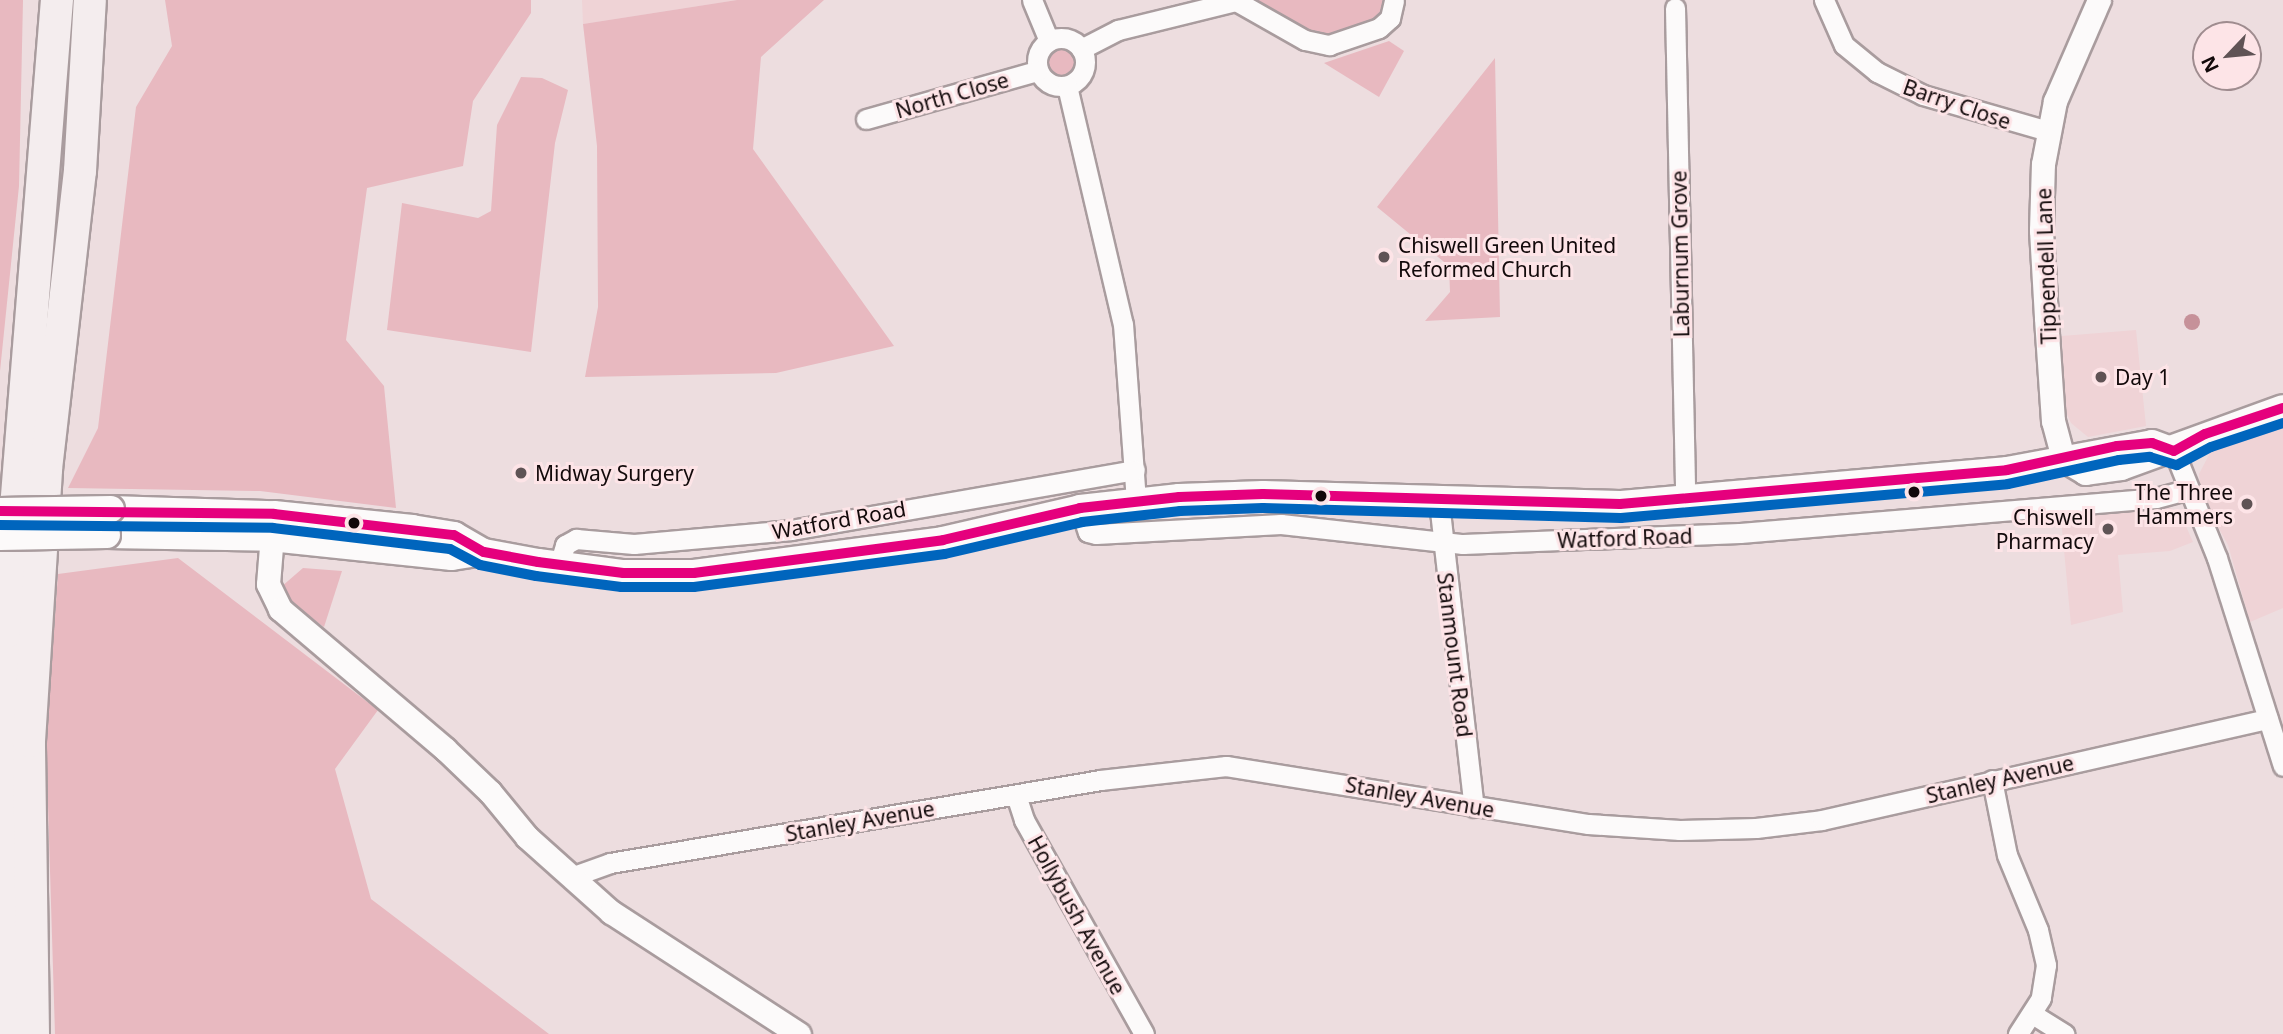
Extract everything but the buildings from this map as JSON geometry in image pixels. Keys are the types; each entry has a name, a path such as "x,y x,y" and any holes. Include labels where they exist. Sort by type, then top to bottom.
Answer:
{"highway":[{"path":"6,1034 0,916 6,632 58,0"},
{"path":"33,1034 29,741 46,469 80,171 90,0"}],"main road":[{"path":"2174,451 2205,434 2283,408"},
{"name":"Watford Road","path":"0,511 109,522 272,526 452,558 484,552 624,573 694,573 943,540 1080,508 1136,502 1263,494 1439,502 1685,500 2007,470 2152,443 2174,451"},
{"name":"Watford Road","path":"0,537 109,522"}],"street":[{"path":"1032,0 1049,41"},
{"path":"1081,49 1118,30 1236,0 1305,40 1329,45 1379,28 1390,18 1394,0"},
{"name":"Barry Close","path":"1825,0 1843,44 1877,72 1923,95 2048,131"},
{"name":"Tippendell Lane","path":"2063,458 2053,421 2041,230 2048,131 2071,58 2099,0"},
{"name":"Laburnum Grove","path":"1675,8 1685,500"},
{"path":"1067,86 1046,82 1037,71 1039,50 1049,41 1063,38 1081,49"},
{"path":"1067,86 1083,72 1081,49"},
{"name":"North Close","path":"866,119 1037,71"},
{"path":"1067,86 1118,298 1136,502"},
{"path":"2174,451 2186,490 2217,558 2283,766"},
{"name":"Watford Road","path":"559,565 565,545 576,539 634,544 791,530 1135,470"},
{"name":"Watford Road","path":"1080,508 1088,532 1096,534 1281,524 1463,544 1740,533 2155,498 2186,490"},
{"name":"Stanmount Road","path":"1439,502 1440,540 1474,807"},
{"path":"272,526 268,584 280,609 445,749 571,877 611,912 799,1034"},
{"name":"Stanley Avenue","path":"571,877 610,863 1016,794 1166,770 1226,766 1601,825 1680,830 1756,828 1822,820 2267,719"},
{"path":"1992,780 2007,855 2043,947 2045,983 2034,1015 2018,1034"},
{"name":"Hollybush Avenue","path":"1016,794 1024,820 1143,1034"},
{"path":"2034,1015 2065,1034"}],"shaded area":[{"path":"0,0 23,0 19,186 0,371"},
{"path":"165,0 531,0 531,13 473,101 463,166 367,188 346,340 384,386 396,508 260,491 68,488 98,428 136,107 172,46"},
{"path":"582,0 737,0 583,24"},
{"path":"737,0 824,0 761,57 753,149 894,346 776,373 585,377 598,307 597,146 583,24"},
{"path":"1252,0 1385,0 1380,16 1363,28 1344,36 1316,37"},
{"path":"1389,41 1404,51 1379,97 1324,63"},
{"path":"1061,47 1072,51 1076,62 1072,73 1061,77 1050,73 1046,62 1050,51"},
{"path":"1495,58 1500,317 1425,321 1450,292 1449,266 1377,207"},
{"path":"521,77 542,78 568,90 555,143 531,352 387,330 402,203 478,218 491,211 497,125"},
{"path":"2192,314 2198,316 2198,328 2192,330 2186,328 2184,322 2186,316"},
{"path":"2136,330 2146,426 2088,437 2071,423 2065,410 2062,336"},
{"path":"2283,428 2283,608 2250,622 2228,545 2201,496 2199,474 2211,451"},
{"path":"2170,508 2180,513 2193,542 2170,551 2118,555 2123,612 2071,625 2061,518"},
{"path":"178,558 378,710 335,769 371,899 549,1034 55,1034 46,740 58,574"},
{"path":"303,568 342,571 324,627 294,606 281,587"}],"transit line":[{"path":"0,511 274,514 454,535 484,552 538,562 623,573 694,573 943,540 1080,508 1179,497 1263,494 1620,504 2007,470 2117,446 2152,443 2174,451 2205,434 2283,408"},
{"path":"0,525 273,528 450,549 480,565 536,576 621,587 694,587 945,554 1082,522 1180,511 1263,508 1621,518 2008,484 2119,460 2150,457 2177,465 2211,447 2283,423"}],"place":[{"name":"Chiswell Green United Reformed Church","path":"1384,257"},
{"name":"Day 1","path":"2101,377"},
{"name":"Midway Surgery","path":"521,473"},
{"name":"The Three Hammers","path":"2247,504"},
{"name":"Chiswell Pharmacy","path":"2108,529"}]}
